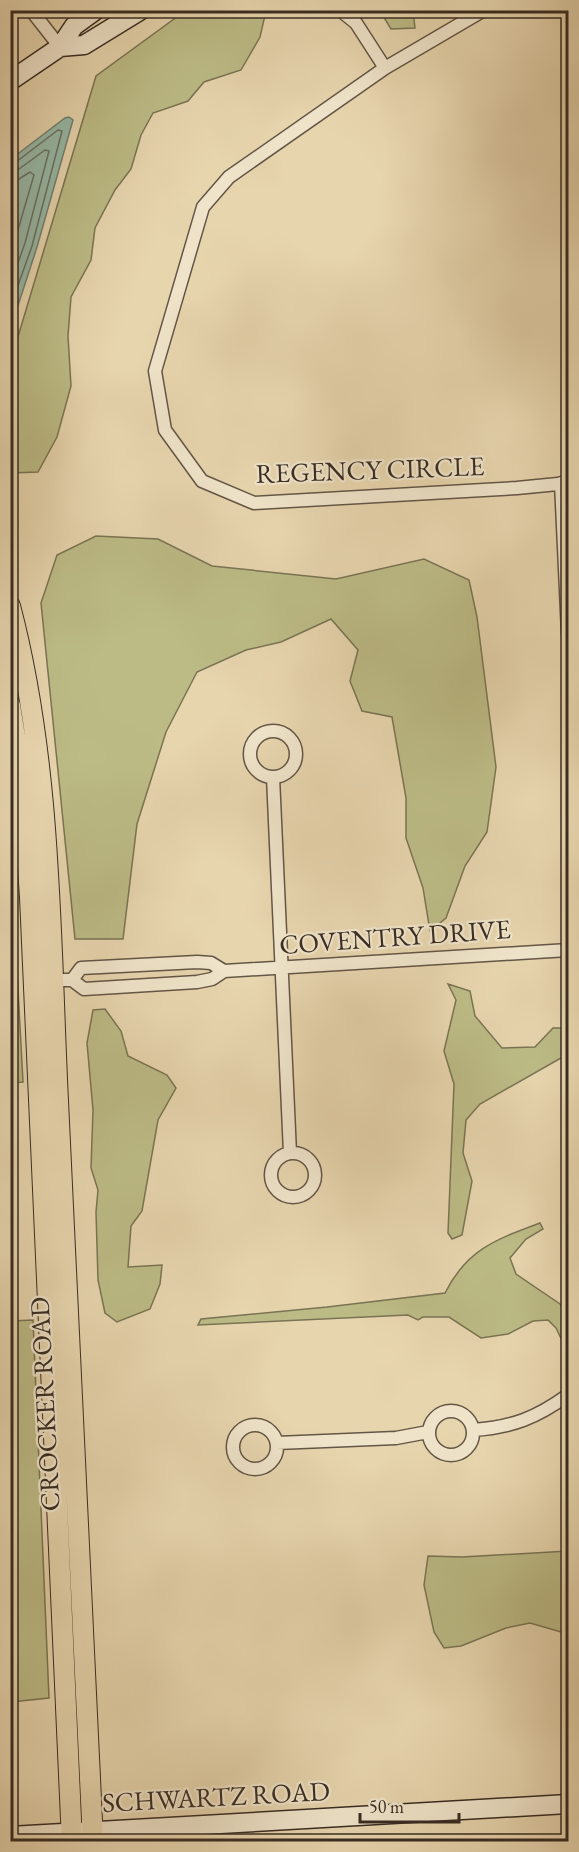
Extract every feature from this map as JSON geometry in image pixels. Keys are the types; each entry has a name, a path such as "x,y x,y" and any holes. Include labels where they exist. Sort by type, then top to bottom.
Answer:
{"main road":[{"name":"CROCKER ROAD","path":"10,606 19,640 38,746 48,894 92,1836"},
{"name":"CROCKER ROAD","path":"10,705 52,980 72,1837"}],"street":[{"path":"31,10 60,47"},
{"path":"10,81 60,47 74,26 96,10"},
{"path":"60,47 84,45 141,10"},
{"path":"339,10 355,17 385,68"},
{"name":"REGENCY CIRCLE","path":"484,10 385,68 229,177 203,207 155,371 165,430 202,481 254,503 517,488 565,483"},
{"path":"565,483 568,634"},
{"path":"273,777 290,1153"},
{"name":"COVENTRY DRIVE","path":"52,980 84,989 197,982 212,979 224,971 568,950"},
{"name":"COVENTRY DRIVE","path":"52,980 81,968 197,962 211,963 224,971"},
{"path":"473,1430 515,1424 548,1409 568,1395"},
{"path":"452,1411 466,1416 473,1430 473,1437 465,1450 452,1455 437,1451 432,1446 428,1432 429,1425 438,1414 452,1411"},
{"path":"277,1443 396,1438 428,1432"},
{"name":"SCHWARTZ ROAD","path":"10,1836 92,1836 568,1804"}],"shaded area":[{"path":"185,11 266,11 260,37 241,70 204,82 188,101 153,113 141,135 131,169 115,190 95,228 91,260 71,297 68,336 71,386 57,437 38,472 11,473 11,360 96,76"},
{"path":"380,11 413,11 415,28 391,29"},
{"path":"96,536 158,539 212,566 336,579 424,559 469,580 477,617 496,767 487,832 465,866 446,918 430,931 423,888 406,838 406,798 392,717 362,711 350,681 358,650 331,619 281,642 246,650 197,672 166,732 137,824 123,939 75,939 41,603 57,555"},
{"path":"10,841 23,1082 11,1083 10,1083"},
{"path":"448,984 470,991 475,1016 502,1048 535,1047 553,1028 568,1028 568,1054 480,1104 466,1120 463,1153 472,1181 462,1235 452,1239 448,1233 454,1084 444,1051 456,1000"},
{"path":"105,1009 121,1031 128,1056 167,1075 176,1088 158,1120 142,1211 131,1226 128,1267 162,1265 160,1284 150,1309 117,1322 105,1313 98,1280 96,1212 98,1190 91,1168 93,1110 87,1043 93,1010"},
{"path":"540,1223 543,1229 526,1239 510,1258 516,1274 560,1304 568,1316 568,1353 556,1328 548,1320 533,1321 508,1334 481,1338 449,1317 423,1317 418,1320 408,1315 198,1325 201,1319 445,1293 463,1266 473,1256 510,1234"},
{"path":"33,1320 49,1698 11,1702 11,1321"},
{"path":"568,1551 568,1634 530,1623 506,1628 461,1646 444,1648 434,1632 424,1585 428,1556 462,1557"}],"water":[{"path":"69,117 73,120 37,247 11,327 11,159"}]}
